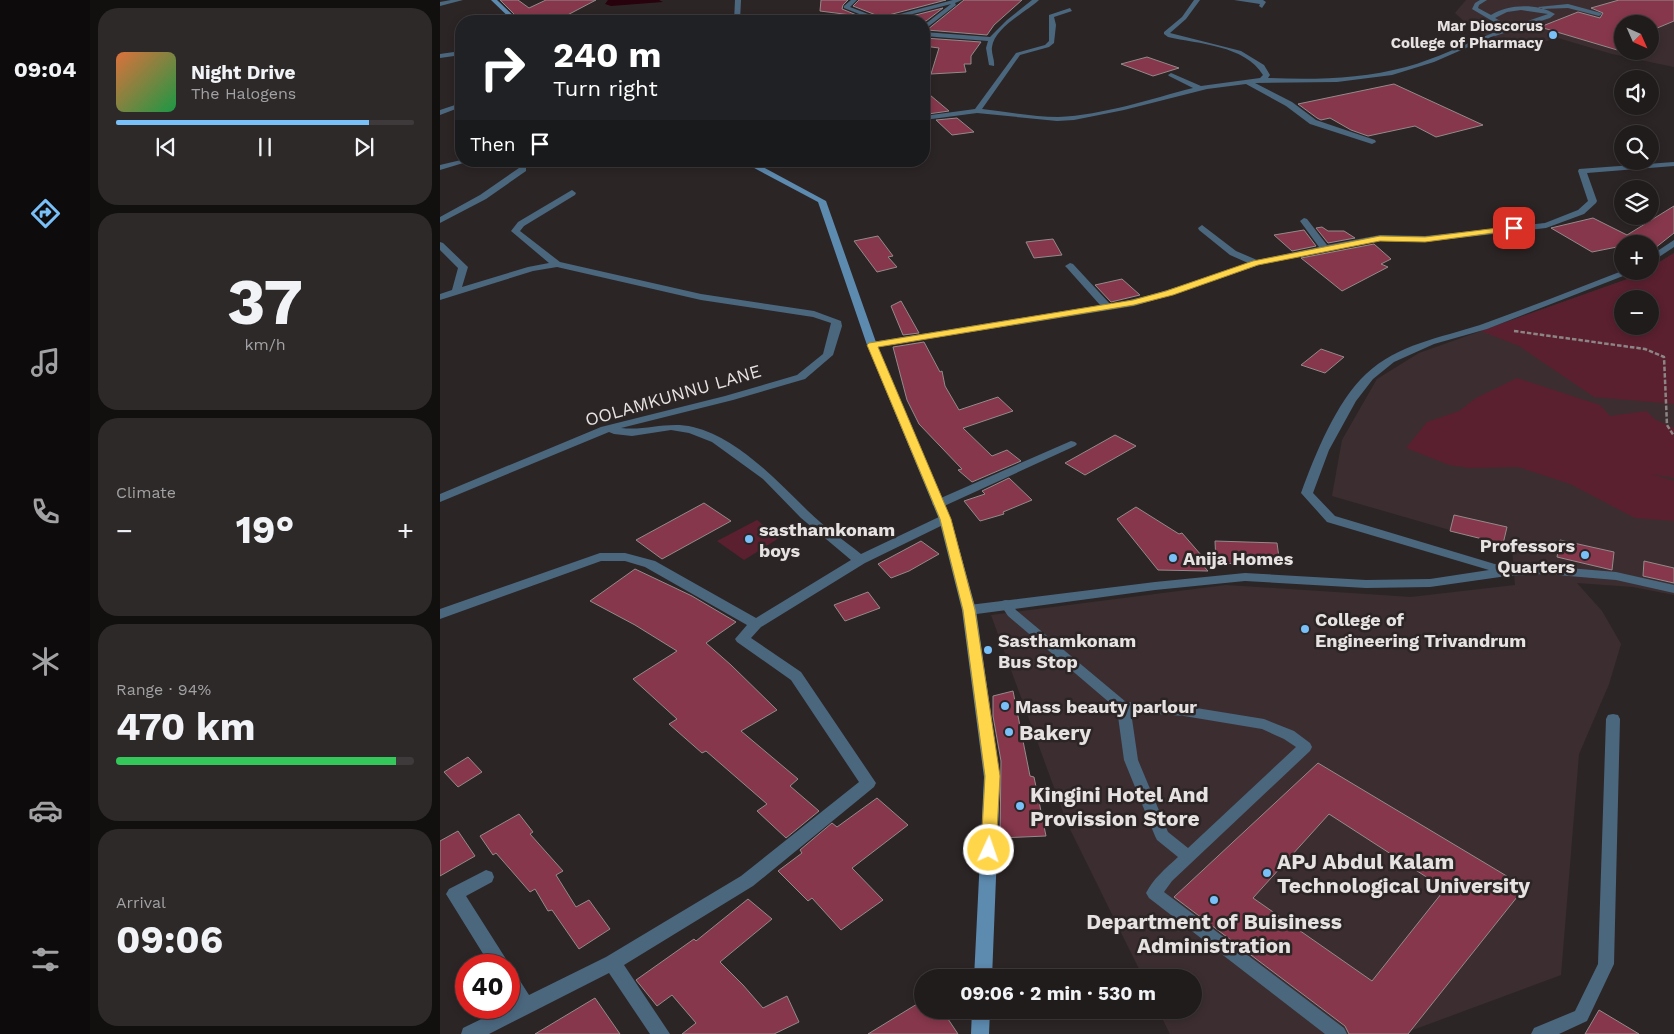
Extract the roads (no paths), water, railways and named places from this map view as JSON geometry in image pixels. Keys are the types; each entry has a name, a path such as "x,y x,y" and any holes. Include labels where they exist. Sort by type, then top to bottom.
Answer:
{"street":[{"path":"440,4 460,0"},
{"path":"494,0 510,15"},
{"path":"1197,0 1184,18 1166,33 1170,36 1228,49 1248,57 1265,70 1267,75 1262,80"},
{"path":"1237,0 1263,2 1262,6"},
{"path":"977,111 1018,54 1047,46 1052,42 1053,25 1051,16 1070,10"},
{"path":"930,117 977,111 1057,119 1069,118 1126,109 1200,88 1262,80 1317,82 1390,73 1410,68 1498,33"},
{"path":"440,56 455,54"},
{"path":"1171,75 1200,88"},
{"path":"1248,82 1289,104 1313,122 1372,142"},
{"path":"440,113 455,107"},
{"path":"440,168 455,164"},
{"path":"872,345 1107,307 1170,293 1256,263 1380,238 1425,239 1546,225 1581,212 1593,201 1588,193 1587,180 1582,171 1674,164"},
{"path":"440,220 472,206 504,185 523,169 523,167"},
{"path":"758,167 822,201 872,345 946,519 969,610 992,776 982,969"},
{"path":"557,264 515,231 520,224 572,193"},
{"path":"1304,221 1326,249"},
{"path":"1202,228 1233,253 1256,263"},
{"path":"1659,254 1674,243"},
{"path":"440,245 463,267 456,292"},
{"path":"440,297 532,269 557,264"},
{"name":"OOLAMKUNNU LANE","path":"440,498 605,430 802,377 828,355 837,326 836,321 814,314 701,297 557,264"},
{"path":"1070,266 1107,307"},
{"path":"1507,572 1331,519 1307,493 1323,450 1351,400 1369,377 1390,360 1430,342 1483,327 1614,278"},
{"path":"605,430 632,433 671,427 691,430 716,440 767,476 805,515 860,560"},
{"path":"938,504 1071,444"},
{"path":"470,1034 612,963 747,882 868,783 796,676 742,639 756,624 860,560 946,519"},
{"path":"440,614 600,557 625,557 650,564 756,624"},
{"path":"969,610 1006,604 1245,577 1366,584 1412,583 1507,572 1545,570 1616,576 1674,589"},
{"path":"486,877 454,894 493,954"},
{"path":"612,963 661,1034"},
{"path":"520,996 526,1006"},
{"path":"980,1034 981,1019"}],"lane":[{"path":"736,15 738,0"},
{"path":"854,0 846,7 865,15"},
{"path":"903,15 959,0"},
{"path":"930,23 959,0"},
{"path":"992,65 988,47 991,40 1010,20 1036,0"},
{"path":"1484,0 1477,4 1475,8 1502,24 1498,33"},
{"path":"1492,17 1498,12 1527,8 1568,6 1599,14"},
{"path":"1498,33 1552,14 1542,10 1527,8"},
{"path":"930,35 991,40"},
{"path":"1006,604 1012,612 1123,707 1184,711 1264,724 1289,735 1304,747 1167,876 1154,893 1338,1034"},
{"path":"1123,707 1131,760 1162,836 1188,857"},
{"path":"1540,1034 1581,1016 1606,964 1613,719"}],"place":[{"name":"Mar Dioscorus College of Pharmacy","path":"1553,35"},
{"name":"sasthamkonam boys","path":"749,539"},
{"name":"Professors Quarters","path":"1585,555"},
{"name":"Anija Homes","path":"1173,558"},
{"name":"College of Engineering Trivandrum","path":"1305,629"},
{"name":"Sasthamkonam Bus Stop","path":"988,650"},
{"name":"Mass beauty parlour","path":"1005,706"},
{"name":"Bakery","path":"1009,732"},
{"name":"Kingini Hotel And Provission Store","path":"1020,806"},
{"name":"APJ Abdul Kalam Technological University","path":"1267,873"},
{"name":"Department of Buisiness Administration","path":"1214,900"}]}
